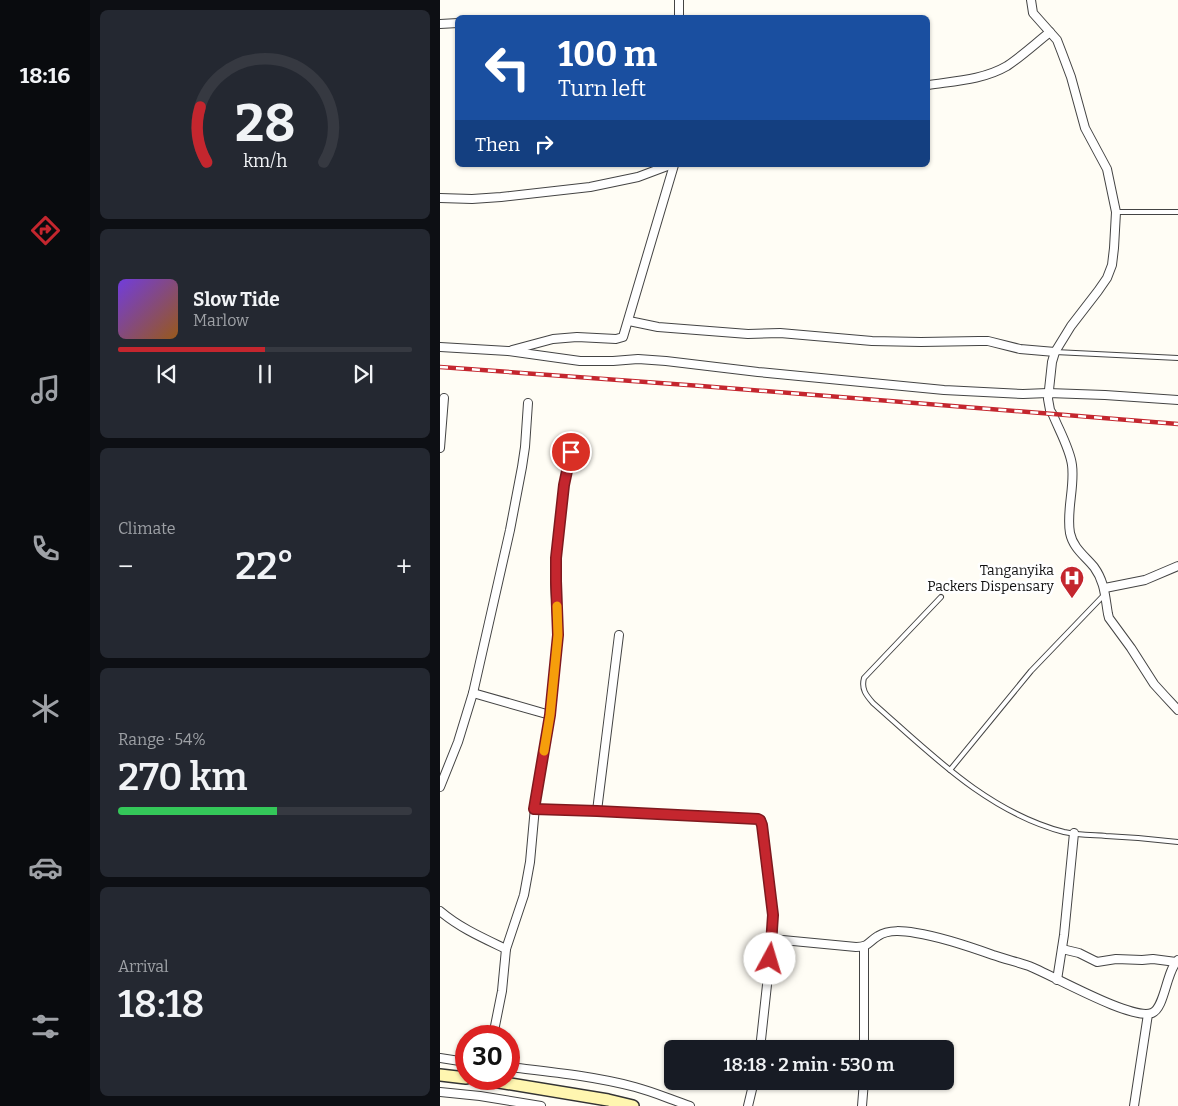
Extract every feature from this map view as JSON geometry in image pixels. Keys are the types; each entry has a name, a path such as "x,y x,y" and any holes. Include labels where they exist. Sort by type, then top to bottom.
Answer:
{"main road":[{"path":"440,1075 455,1077"},
{"path":"520,1085 633,1106"}],"street":[{"path":"679,0 679,15"},
{"path":"1031,0 1033,13 1057,40 1071,76 1085,128 1108,169 1116,212 1112,265 1107,278 1071,326 1055,352 1052,362 1048,393 1050,410 1072,464 1069,515 1070,533 1077,548 1094,568 1105,591 1109,618 1154,684 1178,710"},
{"path":"440,24 455,22"},
{"path":"930,85 971,79 995,72 1007,66 1050,32"},
{"path":"440,198 472,199 501,197 590,187 638,177 666,167"},
{"path":"508,351 544,341 565,338 623,337 671,167"},
{"path":"629,321 658,326 748,334 780,333 872,341 979,340 1020,349 1055,352"},
{"path":"440,347 508,351 580,361 638,359 675,362 925,388 1023,394 1105,395 1178,400"},
{"path":"440,448 444,398"},
{"path":"440,787 458,742 472,693 510,530 525,446 528,403"},
{"path":"495,1025 502,991 506,949 526,884 532,842 534,809 550,715 558,635 557,549 564,485 574,437"},
{"path":"1105,591 1145,580 1178,566"},
{"path":"597,811 619,635"},
{"path":"472,693 550,715"},
{"path":"534,809 760,820 773,915 761,1040"},
{"path":"1057,980 1074,833"},
{"path":"440,911 464,928 506,949"},
{"path":"772,939 864,947 886,932 917,933 958,943 1030,967 1124,1008 1148,1014 1159,1008 1170,973 1177,961 1116,959 1098,962 1079,953 1062,949"},
{"path":"864,947 864,1040"},
{"path":"1134,1106 1148,1014"},
{"path":"440,1058 455,1060"},
{"path":"520,1068 576,1075 621,1084 646,1090 690,1106"},
{"path":"748,1106 752,1090"},
{"path":"862,1106 863,1090"},
{"path":"440,1092 480,1096 507,1103 541,1106"}],"lane":[{"path":"1116,212 1178,212"},
{"path":"1055,352 1178,358"},
{"path":"950,770 1031,671 1105,591"},
{"path":"941,597 864,678 862,685 866,695 873,703 965,782 989,799 1016,813 1065,832 1178,842"}],"railway":[{"path":"440,367 1178,424"}],"slow traffic":[{"path":"544,751 550,715 558,635 557,606"}],"place":[{"name":"Tanganyika Packers Dispensary","path":"1072,599"}],"route":[{"path":"571,452 564,485 558,531 556,581 558,635 550,715 534,809 760,820 762,822 773,915 770,959"}]}
